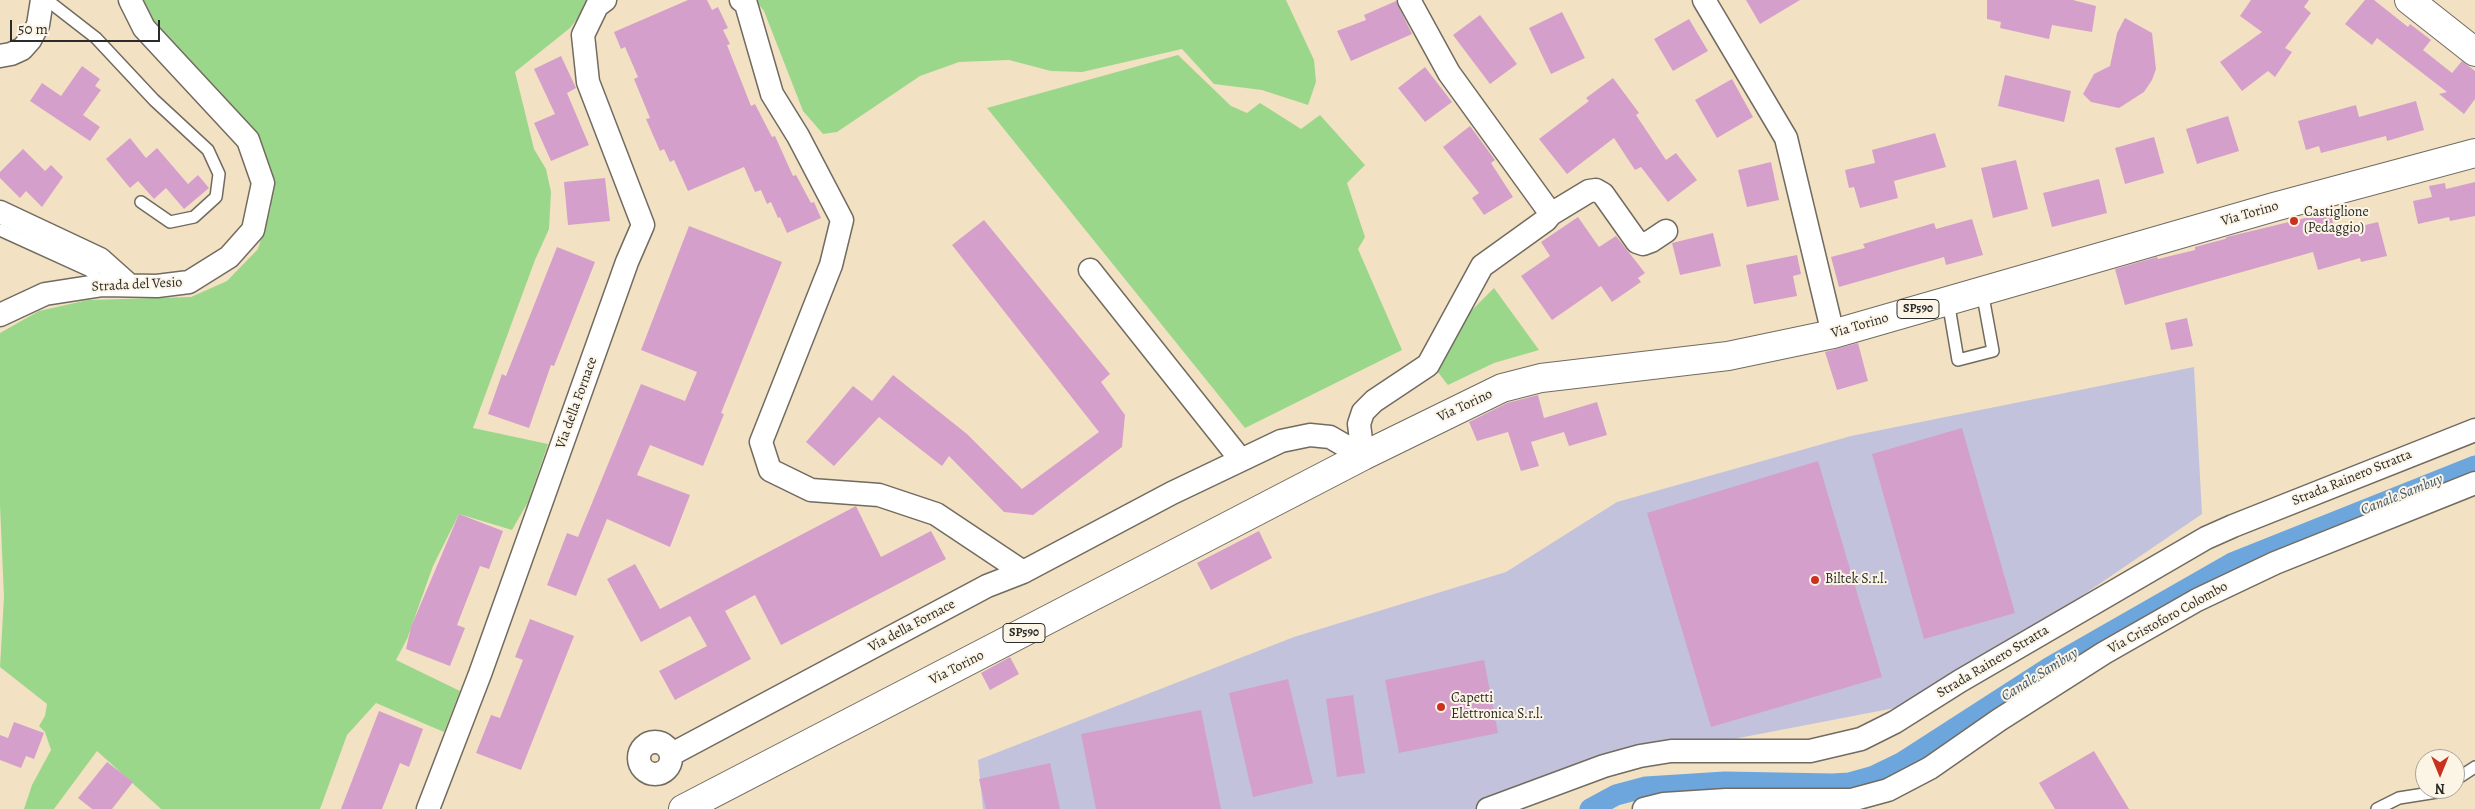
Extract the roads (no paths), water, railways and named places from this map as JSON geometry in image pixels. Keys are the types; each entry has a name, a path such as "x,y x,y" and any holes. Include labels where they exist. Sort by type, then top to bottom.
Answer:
{"main road":[{"path":"2409,0 2475,52"},
{"name":"Via Torino","path":"683,809 1363,456 1502,388 1540,378 1728,356 1833,334 2274,207 2475,153"}],"street":[{"path":"0,56 11,54 22,48 30,40 38,25 42,0"},
{"name":"Strada del Vesio","path":"0,315 45,294 103,285 157,286 189,282 229,257 253,230 263,183 248,140 144,28 130,0"},
{"name":"Via della Fornace","path":"428,809 480,674 627,262 643,225 588,82 583,34 597,6 606,0"},
{"path":"741,0 746,4 772,94 798,136 842,220 831,265 761,442 770,470 811,490 879,495 936,514 1023,572"},
{"path":"1409,0 1449,73 1551,214"},
{"path":"1704,0 1786,138 1833,334"},
{"path":"1363,456 1359,424 1363,412 1374,401 1428,365 1482,266 1546,220 1551,214 1589,190 1596,190 1603,194 1637,242 1643,244 1652,241 1666,231"},
{"path":"0,212 100,259 128,284"},
{"path":"1090,270 1241,460"},
{"name":"Strada Rainero Stratta","path":"1488,809 1552,784 1640,756 1670,751 1810,751 1838,746 1861,739 1895,722 1960,681 2206,538 2475,430"},
{"name":"Via della Fornace","path":"672,754 979,591 1023,572 1172,493 1281,441 1310,435 1330,437 1363,456"},
{"name":"Via Cristoforo Colombo","path":"1644,809 1664,804 1726,800 1851,800 1888,790 1930,768 2104,653 2197,600 2275,563 2475,483"}],"lane":[{"path":"46,0 96,38 154,100 208,150 219,174 216,197 194,217 170,222 141,202"},
{"path":"0,230 90,271 103,285"},
{"path":"1948,301 1958,360 1993,351 1982,291"},
{"path":"2377,809 2399,798 2415,795"}],"waterway":[{"name":"Canale Sambuy","path":"1590,809 1616,795 1646,787 1725,782 1833,784 1849,783 1874,776 1901,763 2050,667 2232,563 2475,466"}],"place":[{"name":"Castiglione (Pedaggio)","path":"2294,221"},
{"name":"Biltek S.r.l.","path":"1815,580"},
{"name":"Capetti Elettronica S.r.l.","path":"1441,707"}]}
